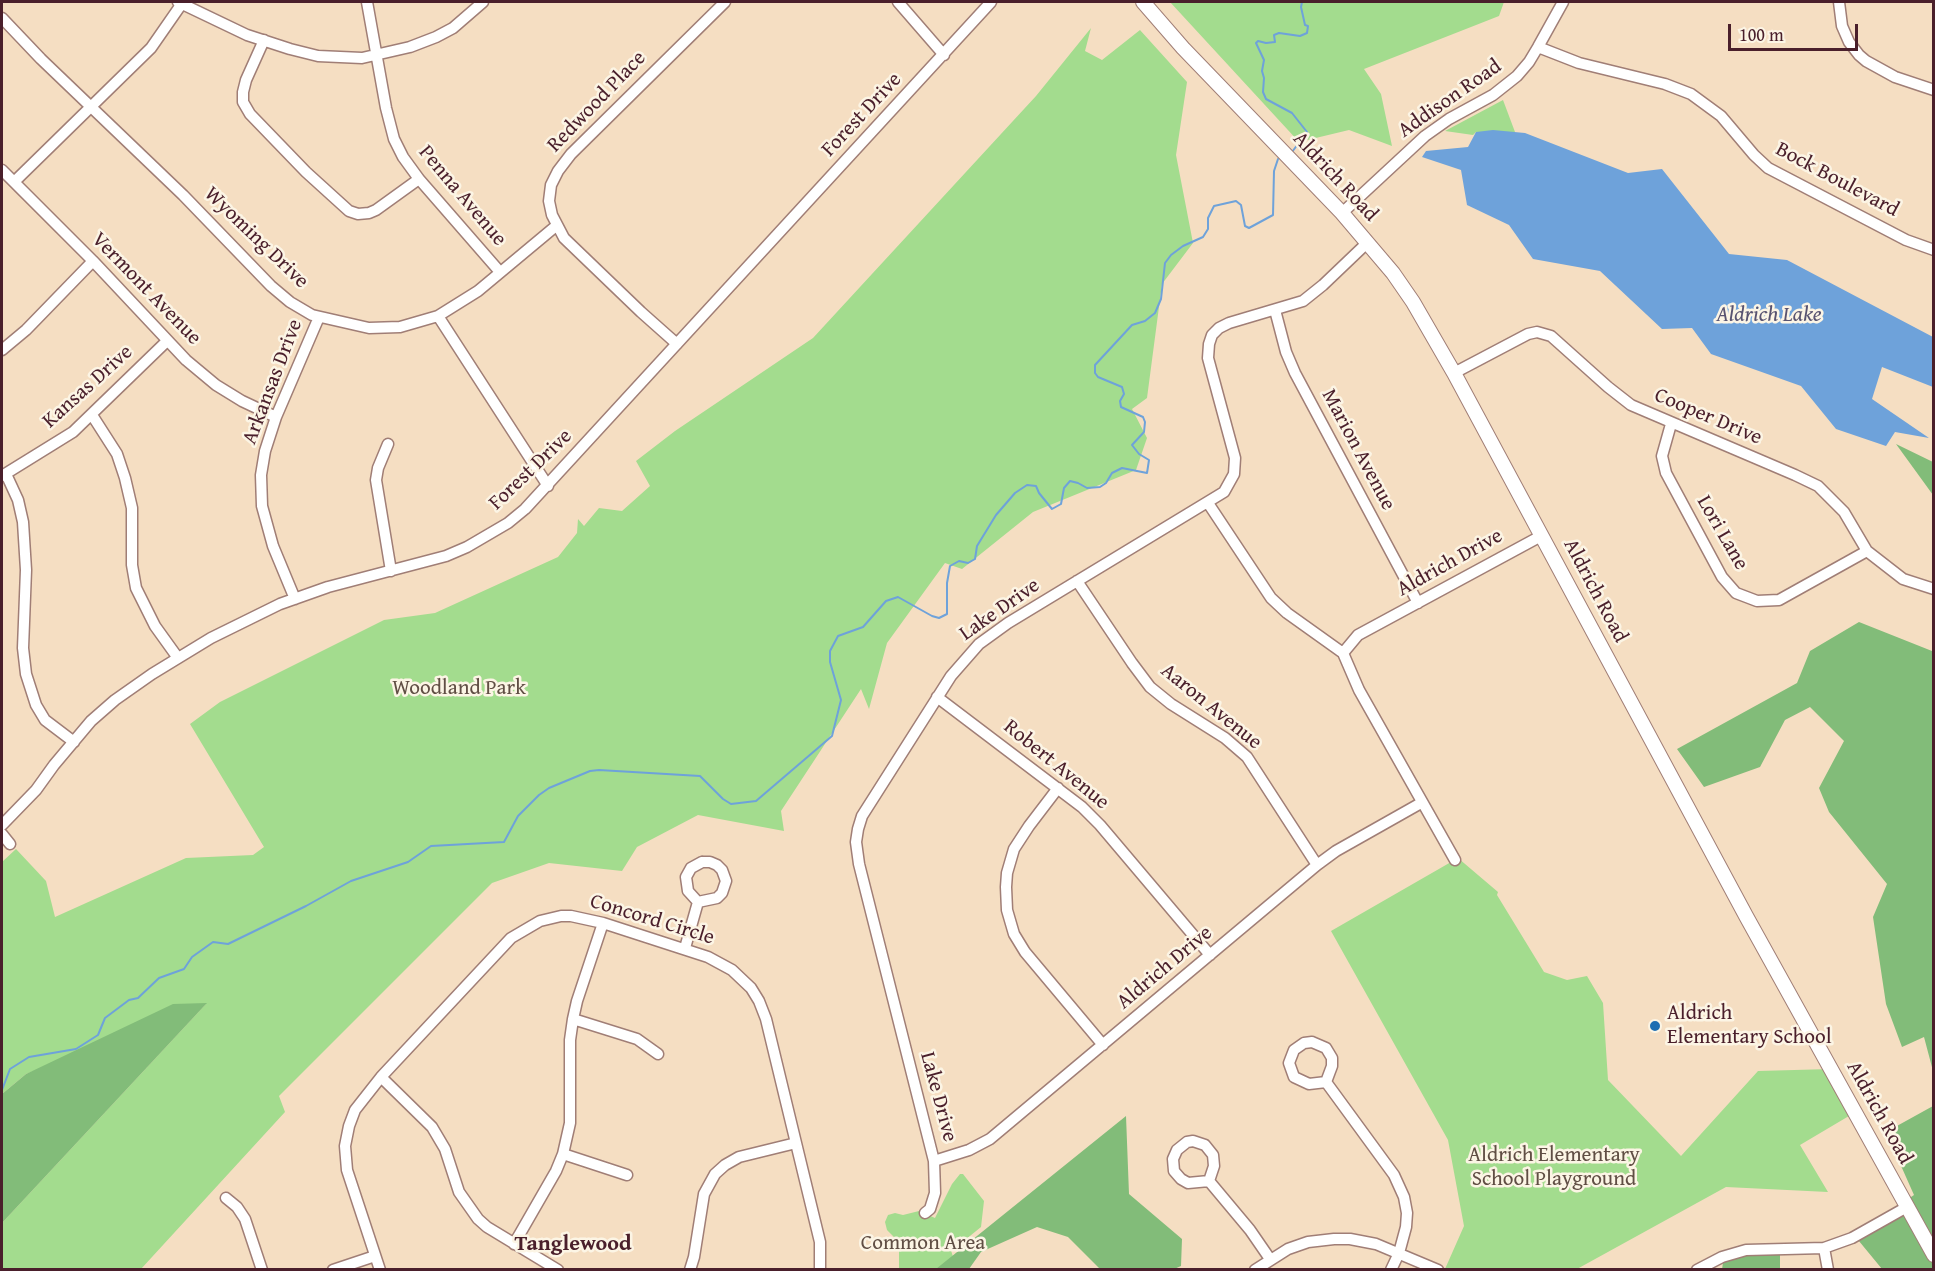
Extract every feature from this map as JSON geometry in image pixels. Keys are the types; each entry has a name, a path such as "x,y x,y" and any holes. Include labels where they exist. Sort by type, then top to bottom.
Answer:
{"main road":[{"name":"Aldrich Road","path":"1143,2 1183,48 1342,213 1413,302 1454,373 1746,916 1934,1255"}],"street":[{"path":"14,182 151,48 181,2 248,35 264,40 318,56 362,58 410,47 436,37 453,28 483,2"},
{"name":"Penna Avenue","path":"367,2 386,108 394,139 403,157 419,179 500,272"},
{"name":"Redwood Place","path":"677,344 640,312 564,238 556,226 549,201 551,185 571,154 724,2"},
{"path":"898,2 944,55"},
{"name":"Forest Drive","path":"2,825 36,790 91,721 115,700 178,658 249,618 295,599 328,587 446,556 467,547 508,523 525,509 992,2"},
{"name":"Addison Road","path":"1342,213 1425,136 1449,118 1507,85 1526,66 1563,2"},
{"path":"1839,2 1842,26 1849,42 1859,55 1895,77 1934,90"},
{"name":"Wyoming Drive","path":"2,18 40,59 183,195 271,286 290,302 312,315 369,328 400,327 438,316 478,291 556,226"},
{"path":"264,40 246,80 243,102 250,114 306,172 349,211 358,214 376,210 419,179"},
{"name":"Bock Boulevard","path":"1538,47 1579,63 1665,84 1691,94 1721,116 1768,168 1906,240 1934,250"},
{"name":"Vermont Avenue","path":"2,170 93,261 186,360 216,385 242,401 276,417"},
{"name":"Lake Drive","path":"925,1213 930,1209 936,1193 934,1161 862,875 856,842 867,808 937,697 958,667 980,644 1008,623 1224,492 1230,484 1235,468 1234,452 1208,358 1209,344 1215,332 1224,325 1295,304 1311,295 1367,243"},
{"path":"2,350 26,330 93,261"},
{"name":"Marion Avenue","path":"1275,310 1286,352 1295,373 1418,603"},
{"path":"438,316 548,486"},
{"name":"Arkansas Drive","path":"295,599 273,546 262,506 261,475 265,452 276,417 319,317"},
{"name":"Cooper Drive","path":"1454,373 1528,334 1544,333 1556,339 1623,401 1671,424 1818,486 1844,512 1867,551 1903,579 1934,589"},
{"name":"Kansas Drive","path":"4,475 73,432 167,341"},
{"path":"92,415 117,454 125,478 132,508 132,565 136,588 155,626 178,658"},
{"name":"Lori Lane","path":"1671,424 1662,456 1666,473 1722,576 1737,593 1757,601 1779,600 1867,551"},
{"path":"388,444 378,468 376,480 391,571"},
{"path":"4,475 18,500 23,522 26,570 23,648 26,674 36,705 45,720 74,742"},
{"path":"1208,503 1271,598 1287,613 1343,653 1359,690 1455,860"},
{"name":"Aldrich Drive","path":"1343,653 1358,635 1541,536"},
{"name":"Aaron Avenue","path":"1077,582 1150,687 1171,704 1225,738 1247,757 1317,865"},
{"name":"Robert Avenue","path":"937,697 1058,788 1100,825 1210,955"},
{"path":"1058,788 1014,849 1007,873 1007,910 1014,934 1025,952 1103,1045"},
{"name":"Aldrich Drive","path":"934,1161 969,1150 990,1139 1317,865 1336,851 1421,803"},
{"path":"2,834 10,844"},
{"path":"685,948 698,902"},
{"name":"Concord Circle","path":"375,1256 349,1180 345,1160 345,1146 355,1110 381,1077 502,946 518,932 540,921 561,916 581,917 685,948 718,961 745,981 759,1001 766,1019 820,1242 820,1269"},
{"path":"514,1244 556,1171 563,1154 570,1123 570,1040 573,1019 603,923"},
{"path":"573,1019 637,1039 658,1054"},
{"path":"1304,1043 1317,1043 1329,1052 1332,1066 1326,1082 1309,1084 1294,1077 1290,1063 1294,1050 1304,1043"},
{"path":"381,1077 432,1127 445,1149 459,1192 468,1208 487,1227 558,1269"},
{"path":"1326,1082 1399,1183 1406,1205 1407,1219 1400,1253 1392,1269"},
{"path":"1187,1142 1199,1142 1209,1149 1214,1161 1209,1181 1188,1183 1176,1175 1173,1159 1181,1145 1187,1142"},
{"path":"690,1269 704,1194 714,1174 739,1157 796,1143"},
{"path":"563,1154 627,1175"},
{"path":"1209,1181 1250,1230 1270,1259"},
{"path":"226,1198 237,1207 245,1219 262,1269"},
{"path":"1697,1269 1722,1257 1746,1250 1824,1248 1852,1238 1907,1207"},
{"path":"1255,1269 1288,1249 1308,1242 1334,1239 1362,1240 1438,1269"},
{"path":"1824,1248 1828,1269"},
{"path":"333,1269 375,1256 380,1269"}],"green space":[{"path":"1170,2 1504,2 1499,16 1364,69 1381,94 1392,146 1349,130 1299,142"},
{"name":"Woodland Park","path":"1091,28 1085,51 1102,60 1140,30 1187,82 1176,155 1193,243 1162,284 1147,398 1132,409 1147,438 1136,470 1033,512 962,569 945,563 887,643 869,709 861,689 781,811 784,831 698,815 637,847 622,871 549,863 492,883 279,1096 285,1112 141,1269 2,1269 2,1223 206,1004 26,1074 2,1094 2,862 16,849 46,881 55,917 186,858 253,855 264,847 190,724 220,702 384,620 435,613 558,557 577,533 578,519 584,526 599,508 622,511 650,486 636,461 675,431 813,338 1036,96"},
{"path":"1503,100 1515,132 1476,132 1473,135 1445,131"},
{"path":"1896,444 1933,462 1933,495"},
{"path":"1859,622 1933,650 1933,1071 1924,1037 1902,1047 1886,1004 1873,917 1887,884 1829,812 1819,788 1844,741 1810,707 1785,720 1760,767 1704,787 1677,749 1797,683 1810,651"},
{"name":"Aldrich Elementary School Playground","path":"1458,858 1498,892 1497,895 1544,972 1567,980 1587,976 1603,1003 1608,1080 1681,1156 1758,1071 1831,1069 1854,1113 1800,1145 1828,1192 1726,1187 1577,1269 1445,1269 1464,1226 1448,1140 1331,931"},
{"path":"207,1003 2,1223 2,1094 26,1074 173,1004"},
{"path":"1933,1106 1933,1269 1882,1269 1854,1235 1914,1195 1886,1132"},
{"path":"1126,1116 1129,1194 1182,1239 1181,1266 1172,1270 1100,1269 1068,1237 1037,1227 981,1252 969,1269 936,1269"},
{"name":"Common Area","path":"960,1174 963,1174 984,1201 981,1227 965,1240 948,1241 955,1263 945,1269 899,1269 899,1249 894,1237 887,1230 885,1222 888,1215 895,1213 903,1215 919,1211 935,1218 952,1184"},
{"path":"1780,1247 1780,1269 1722,1270 1724,1254"}],"water":[{"name":"Aldrich Lake","path":"1493,130 1525,133 1628,173 1662,169 1729,254 1787,260 1933,337 1933,387 1882,367 1872,399 1929,438 1895,432 1886,446 1836,429 1801,386 1711,354 1692,328 1662,329 1600,271 1533,259 1509,225 1467,205 1461,170 1422,157 1426,151 1468,147 1476,132"}],"waterway":[{"path":"1292,152 1307,132 1292,113 1266,99 1263,92 1264,60 1256,43 1258,41 1275,42 1274,35 1279,33 1300,36 1307,33 1308,26 1305,25 1302,2"},
{"path":"2,1090 10,1069 29,1057 76,1049 98,1035 105,1018 129,1000 138,998 159,978 184,969 192,957 213,942 228,944 351,881 408,862 431,846 504,842 518,816 539,795 549,788 590,771 700,776 731,804 756,801 832,736 841,700 830,662 830,651 838,636 863,627 886,601 898,597 932,616 939,618 947,614 947,583 950,566 959,561 968,563 975,559 977,546 996,515 1015,493 1027,485 1036,486 1052,509 1061,504 1064,488 1070,481 1087,488 1100,487 1106,483 1112,473 1122,468 1147,473 1149,460 1139,454 1132,445 1144,432 1143,417 1121,407 1120,401 1124,394 1122,387 1098,377 1095,373 1095,365 1132,325 1145,321 1155,313 1161,299 1165,263 1183,246 1203,237 1208,229 1208,218 1214,206 1236,201 1241,205 1245,226 1249,228 1273,215 1274,171 1278,159"}],"place":[{"name":"Aldrich Elementary School","path":"1655,1026"}],"district":[{"name":"Tanglewood","path":"573,1244"}]}
